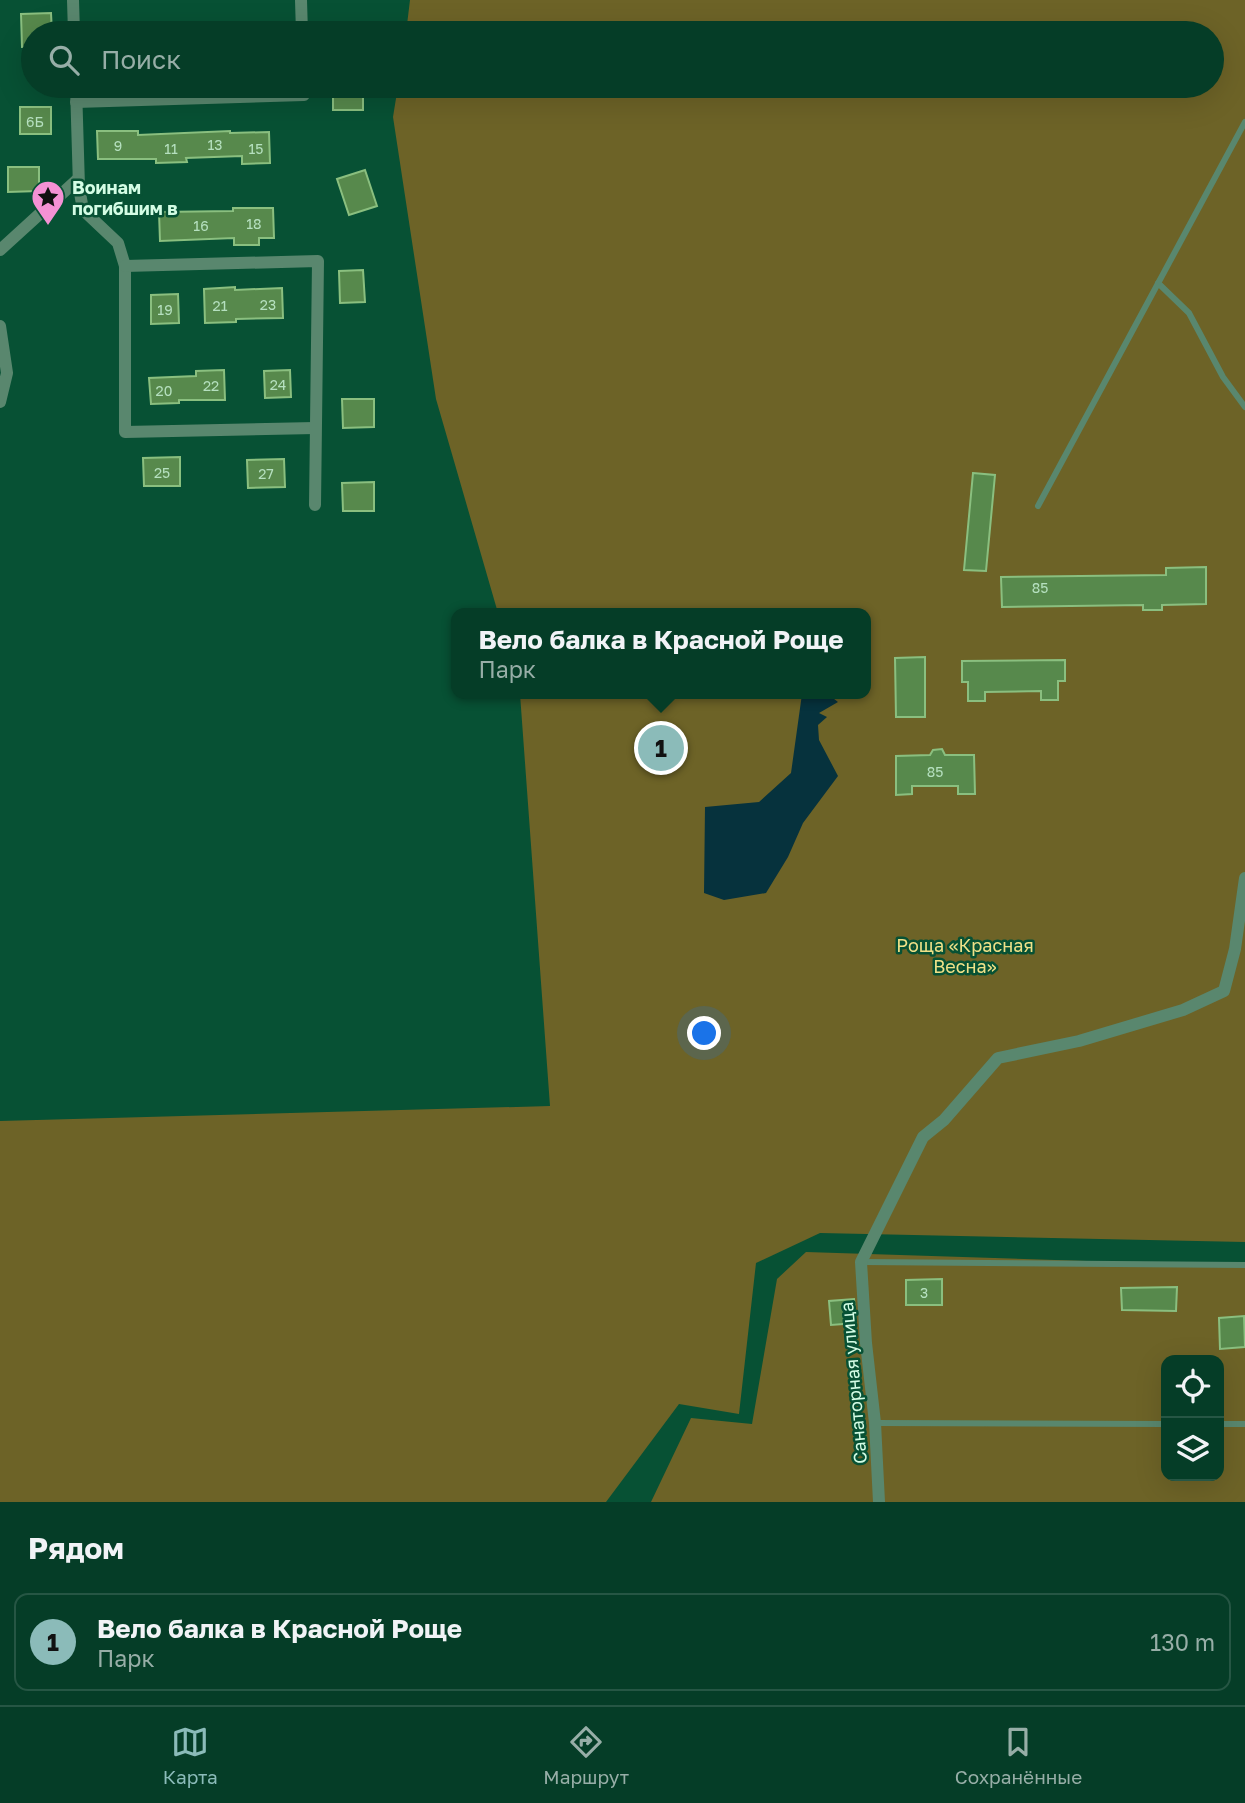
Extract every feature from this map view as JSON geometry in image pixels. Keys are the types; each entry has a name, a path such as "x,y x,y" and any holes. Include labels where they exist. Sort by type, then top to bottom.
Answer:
{"street":[{"path":"73,0 74,21"},
{"path":"301,0 302,21"},
{"path":"76,98 78,178 83,210 118,243 125,266 125,432 315,428"},
{"path":"76,102 206,98"},
{"path":"0,250 78,178"},
{"path":"125,266 318,261 315,505"},
{"path":"0,326 7,373 0,402"},
{"path":"861,1262 923,1137 944,1120 998,1058 1092,1037 1183,1010 1224,991 1235,949 1245,878"},
{"name":"Санаторная улица","path":"861,1262 879,1502"}],"lane":[{"path":"1038,506 1245,122"},
{"path":"1158,284 1189,313 1223,377 1245,407"},
{"path":"861,1262 1245,1265"},
{"path":"875,1423 1161,1424"},
{"path":"1224,1424 1245,1424"}],"green space":[{"name":"Роща «Красная Весна»","path":"410,0 1245,0 1245,1242 820,1233 756,1263 739,1414 679,1404 606,1502 0,1502 0,1121 550,1106 520,699 871,699 871,608 497,608 436,399 393,117 396,98 1224,98 1224,21 407,21"},
{"path":"806,1252 1245,1266 1245,1502 651,1502 691,1418 752,1424 777,1279"}],"water":[{"path":"801,699 834,699 838,702 819,713 827,717 818,725 819,740 838,776 803,823 788,857 766,893 724,900 704,893 705,807 759,802 791,773"}],"building":[{"path":"51,13 51,21 21,21 21,14"},
{"path":"333,98 363,98 363,110 333,110"},
{"path":"20,107 51,107 51,134 20,134"},
{"path":"97,131 138,131 138,135 269,132 270,163 242,164 242,156 186,158 187,162 156,163 156,159 98,159"},
{"path":"8,167 39,167 39,191 8,192"},
{"path":"365,170 377,206 349,215 337,179"},
{"path":"233,208 273,208 274,238 259,238 259,245 234,245 234,238 160,241 159,212 233,211"},
{"path":"363,270 365,302 340,303 339,271"},
{"path":"235,287 235,290 282,288 283,318 205,323 204,289"},
{"path":"178,294 179,323 151,324 151,295"},
{"path":"224,370 225,400 179,400 179,403 151,404 149,378 196,376 196,371"},
{"path":"290,370 291,397 265,398 264,371"},
{"path":"342,399 374,399 374,427 343,428"},
{"path":"180,457 180,486 144,486 143,458"},
{"path":"284,459 285,487 248,488 247,460"},
{"path":"973,473 995,475 986,571 964,570"},
{"path":"374,482 374,511 343,511 342,483"},
{"path":"1206,567 1206,604 1162,605 1162,610 1143,610 1143,605 1002,607 1001,577 1166,575 1166,568"},
{"path":"925,657 925,717 896,717 895,658"},
{"path":"1065,660 1065,681 1058,681 1058,700 1041,700 1041,691 985,692 985,701 968,701 968,682 962,682 962,661"},
{"path":"942,749 945,755 974,755 975,794 958,794 958,786 912,786 912,794 896,795 896,756 930,755 933,750"},
{"path":"942,1279 942,1305 906,1305 906,1280"},
{"path":"1177,1287 1176,1311 1122,1310 1121,1288"},
{"path":"854,1299 856,1323 831,1325 829,1301"},
{"path":"1244,1316 1245,1347 1220,1349 1219,1318"}],"place":[{"name":"Воинам погибшим в","path":"48,227"},
{"name":"Вело балка в Красной Роще","path":"661,748"}]}
